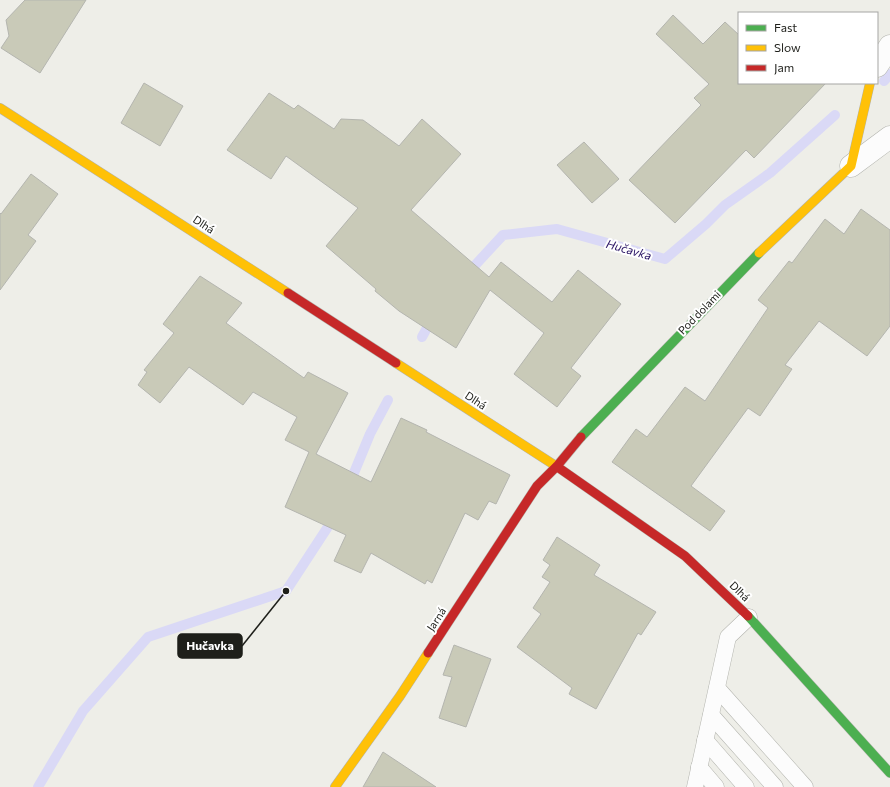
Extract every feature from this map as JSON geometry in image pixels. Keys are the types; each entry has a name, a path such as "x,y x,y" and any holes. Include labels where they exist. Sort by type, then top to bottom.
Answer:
{"street":[{"path":"878,64 890,46"},
{"path":"850,166 870,84"},
{"name":"Dlhá","path":"0,108 557,466 685,556 749,617 890,773"},
{"name":"Pod dolami","path":"557,466 592,424 740,269 850,166 890,137"},
{"name":"Jarná","path":"336,787 400,696 537,486 557,466"}],"lane":[{"path":"694,787 728,637 749,617"},
{"path":"717,688 805,787"},
{"path":"711,715 775,787"},
{"path":"705,740 746,787"},
{"path":"699,767 716,787"}],"building":[{"path":"25,0 86,0 40,73 1,48 9,36 6,20"},
{"path":"673,15 703,44 725,22 738,34 738,84 825,84 754,158 746,150 675,223 629,180 701,105 694,98 709,84 656,34"},
{"path":"144,83 183,106 160,146 121,123"},
{"path":"269,93 294,109 298,105 334,129 341,119 363,120 399,146 422,119 461,154 411,210 489,277 501,262 552,302 578,270 621,304 571,368 581,376 557,407 514,374 544,333 490,290 456,348 399,311 326,246 358,208 286,156 271,179 227,150"},
{"path":"584,142 619,179 592,203 557,165"},
{"path":"31,174 58,194 28,235 36,241 0,290 0,213 1,214"},
{"path":"861,209 890,230 890,326 867,356 819,321 785,365 792,369 760,416 748,408 691,486 725,511 710,531 612,462 636,429 647,437 685,387 705,401 768,308 758,300 789,261 792,263 825,219 844,234"},
{"path":"200,276 242,303 226,323 304,378 308,372 348,393 316,454 371,482 401,418 427,430 426,432 510,475 496,504 489,501 478,520 465,513 432,583 427,580 425,584 371,553 361,573 334,561 346,535 285,507 309,452 285,440 297,417 253,392 243,405 189,367 160,403 138,385 147,372 144,370 174,333 163,324"},
{"path":"557,537 600,565 594,575 656,612 641,635 638,633 596,709 569,694 572,688 517,647 541,614 533,608 550,582 542,577 550,565 543,560"},
{"path":"454,645 491,659 466,727 439,718 452,677 443,675"},
{"path":"383,752 436,787 363,787"}],"waterway":[{"name":"Hučavka","path":"884,81 890,74"},
{"name":"Hučavka","path":"466,275 503,235 557,229 665,259 706,224 725,205 770,173 835,115"},
{"name":"Hučavka","path":"422,337 433,317"},
{"name":"Hučavka","path":"349,485 370,434 388,400"},
{"name":"Hučavka","path":"38,787 83,711 148,637 286,591 335,516"}],"traffic: fast":[{"path":"581,437 759,253"},
{"path":"748,616 890,773"}],"traffic: slow":[{"path":"759,253 851,166 870,84"},
{"path":"0,108 288,293"},
{"path":"396,363 559,468"},
{"path":"335,787 400,696 428,653"}],"traffic: jam":[{"path":"288,293 396,363"},
{"path":"428,653 537,486 557,466 581,437"},
{"path":"559,468 685,556 748,616"}],"place":[{"name":"Hučavka","path":"286,591"}]}
